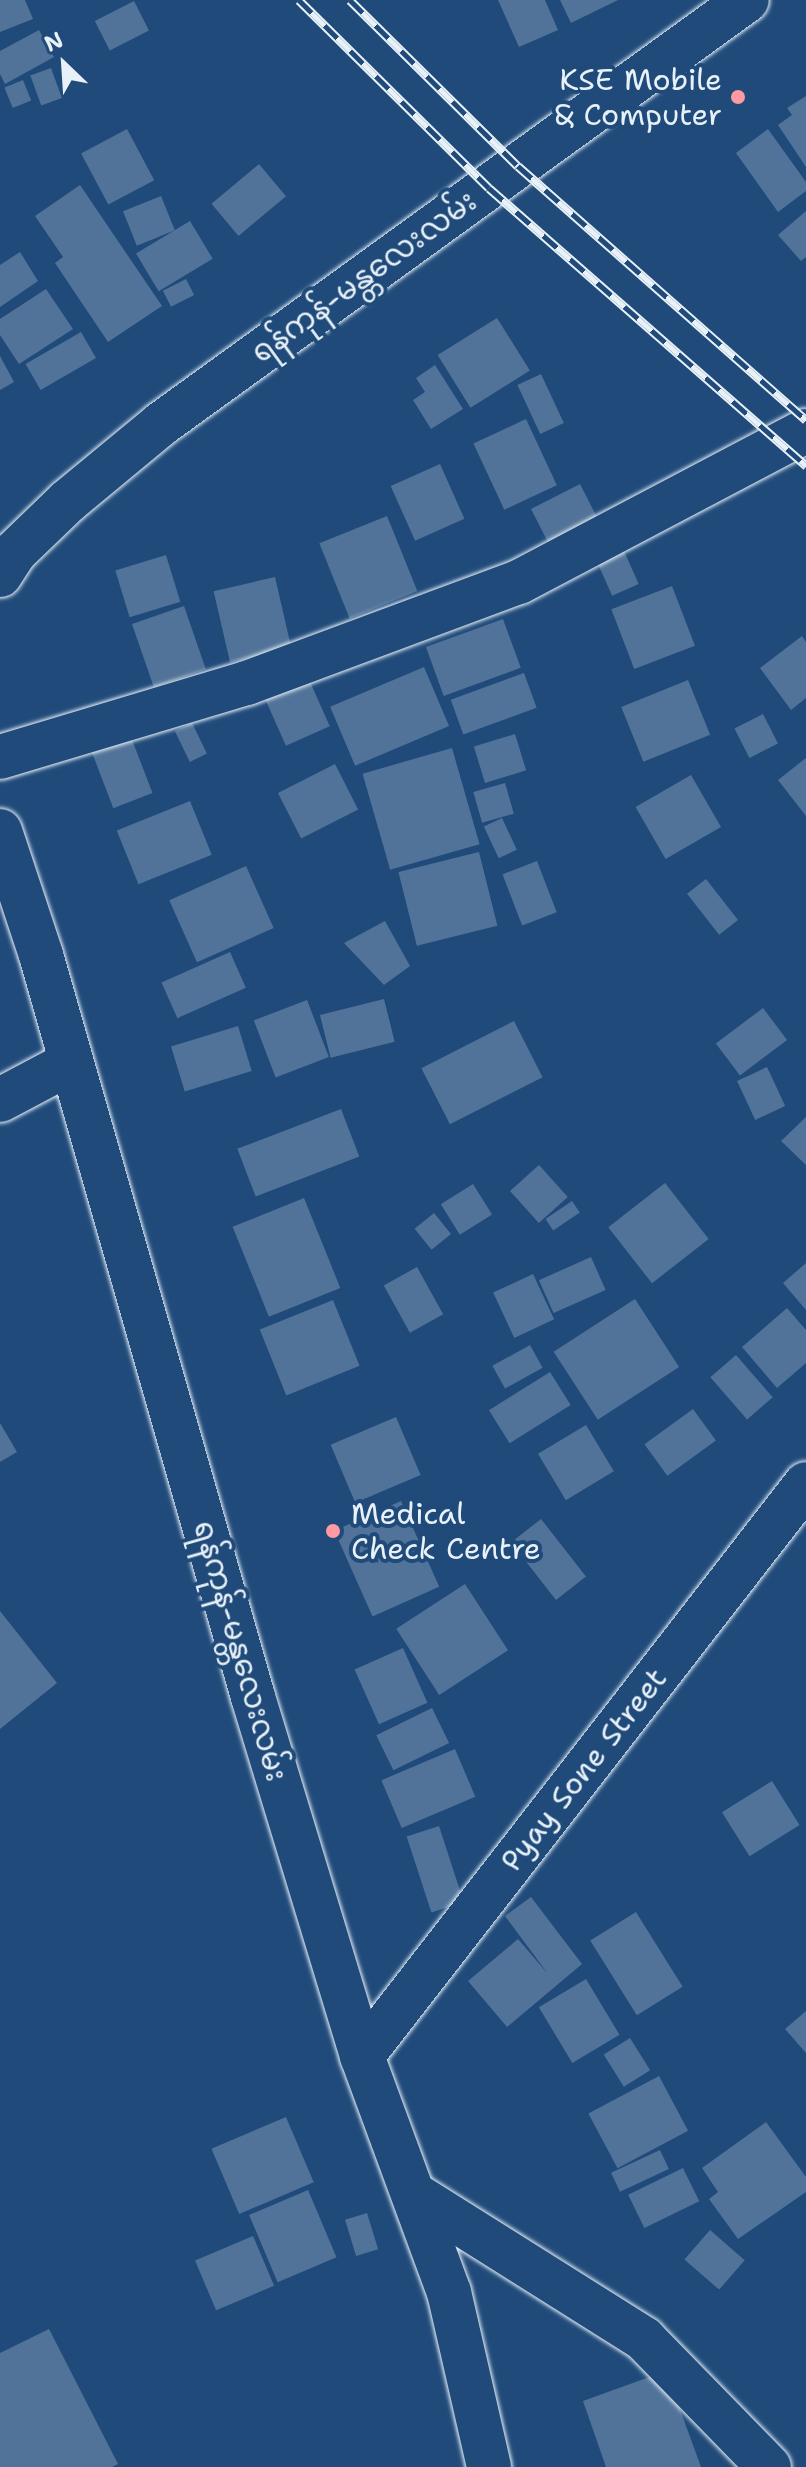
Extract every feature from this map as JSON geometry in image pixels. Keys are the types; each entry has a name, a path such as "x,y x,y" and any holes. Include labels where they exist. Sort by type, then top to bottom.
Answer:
{"main road":[{"name":"ရန်ကုန်-မန္တလေးလမ်း","path":"0,575 15,552 68,501 161,424 747,0"},
{"path":"0,757 247,683 519,582 806,431"},
{"name":"ရန်ကုန်-မန္တလေးလမ်း","path":"0,831 41,955 253,1697 362,2056 449,2292 489,2467"},
{"path":"0,1100 70,1063"},
{"name":"Pyay Sone Street","path":"362,2056 806,1484"},
{"path":"414,2194 644,2339 769,2467"}],"building":[{"path":"0,0 25,0 33,19 0,32"},
{"path":"498,0 545,0 558,30 519,47"},
{"path":"560,0 618,0 571,23"},
{"path":"134,1 149,30 110,50 95,21"},
{"path":"39,30 54,57 5,84 0,74 0,51"},
{"path":"51,68 62,98 41,106 30,76"},
{"path":"23,80 31,100 13,108 4,87"},
{"path":"806,96 806,167 778,125 792,115 787,108"},
{"path":"127,129 154,180 108,205 81,153"},
{"path":"768,129 806,182 806,191 778,212 736,153"},
{"path":"259,164 286,196 239,236 212,204"},
{"path":"80,185 162,306 108,342 55,263 63,257 35,216"},
{"path":"161,196 175,230 137,246 123,211"},
{"path":"806,211 806,257 801,261 778,235"},
{"path":"190,221 213,259 159,291 136,253"},
{"path":"20,252 38,281 0,307 0,265"},
{"path":"186,279 194,295 171,307 163,291"},
{"path":"46,289 73,329 19,364 0,335 0,319"},
{"path":"497,318 530,371 470,408 438,355"},
{"path":"81,332 96,358 41,390 26,364"},
{"path":"0,356 14,382 0,390"},
{"path":"435,365 463,409 431,429 413,400 425,392 416,378"},
{"path":"541,374 564,423 540,434 517,385"},
{"path":"526,419 557,485 504,510 473,444"},
{"path":"440,464 464,519 415,541 391,486"},
{"path":"580,484 598,520 549,545 531,509"},
{"path":"387,516 417,591 350,618 319,543"},
{"path":"624,551 639,584 612,596 598,563"},
{"path":"166,555 180,602 130,617 115,570"},
{"path":"275,577 291,648 230,662 214,591"},
{"path":"672,586 695,646 634,669 611,609"},
{"path":"184,606 206,669 154,687 132,624"},
{"path":"503,619 521,668 444,696 426,647"},
{"path":"802,636 806,642 806,698 791,710 760,668"},
{"path":"424,667 449,726 355,766 330,707"},
{"path":"524,673 537,708 463,734 451,700"},
{"path":"307,675 330,726 286,746 263,695"},
{"path":"688,680 710,735 643,762 621,707"},
{"path":"763,714 778,743 749,758 734,729"},
{"path":"192,723 207,754 190,762 175,731"},
{"path":"126,724 153,793 113,808 87,739"},
{"path":"515,734 526,770 485,783 474,747"},
{"path":"452,748 480,844 390,870 363,774"},
{"path":"806,758 806,816 778,780"},
{"path":"335,764 358,809 301,838 278,793"},
{"path":"691,775 721,827 666,859 636,807"},
{"path":"505,783 514,814 482,823 473,792"},
{"path":"190,801 212,855 138,884 117,831"},
{"path":"502,818 517,850 499,858 484,826"},
{"path":"479,852 497,926 417,946 398,872"},
{"path":"537,861 557,912 522,926 502,874"},
{"path":"246,866 274,928 197,962 169,900"},
{"path":"706,879 738,920 719,935 687,894"},
{"path":"385,921 410,966 384,985 344,943"},
{"path":"230,952 246,988 177,1018 161,983"},
{"path":"384,999 395,1042 331,1058 320,1015"},
{"path":"307,1000 329,1057 276,1077 254,1020"},
{"path":"763,1008 787,1040 740,1075 716,1044"},
{"path":"514,1021 543,1077 450,1124 421,1068"},
{"path":"238,1026 252,1071 185,1091 171,1046"},
{"path":"767,1067 785,1106 755,1120 737,1081"},
{"path":"341,1109 359,1157 256,1196 237,1149"},
{"path":"806,1117 806,1165 781,1141"},
{"path":"539,1165 568,1197 539,1223 510,1191"},
{"path":"665,1183 709,1239 652,1283 608,1227"},
{"path":"473,1184 492,1215 460,1235 441,1204"},
{"path":"304,1198 340,1288 269,1317 233,1227"},
{"path":"572,1201 580,1213 553,1231 545,1219"},
{"path":"434,1213 451,1234 432,1250 415,1229"},
{"path":"591,1257 606,1290 554,1313 539,1280"},
{"path":"806,1263 806,1310 783,1283"},
{"path":"417,1267 443,1314 410,1333 384,1285"},
{"path":"533,1274 554,1319 514,1338 493,1293"},
{"path":"635,1299 679,1367 598,1420 554,1352"},
{"path":"333,1300 360,1366 286,1395 260,1330"},
{"path":"787,1308 806,1330 806,1363 777,1388 742,1347"},
{"path":"530,1345 543,1368 505,1389 492,1366"},
{"path":"736,1355 773,1397 747,1420 710,1377"},
{"path":"550,1372 571,1405 510,1443 489,1410"},
{"path":"693,1409 716,1441 667,1476 644,1444"},
{"path":"396,1417 421,1475 355,1503 331,1445"},
{"path":"0,1423 17,1452 0,1462"},
{"path":"586,1425 614,1471 566,1500 538,1454"},
{"path":"401,1501 439,1587 373,1617 334,1531"},
{"path":"541,1519 586,1577 556,1600 511,1542"},
{"path":"465,1584 508,1650 439,1695 396,1629"},
{"path":"0,1611 57,1683 0,1729"},
{"path":"403,1648 427,1703 379,1724 355,1670"},
{"path":"432,1708 449,1743 393,1770 376,1735"},
{"path":"455,1749 475,1797 402,1828 381,1780"},
{"path":"772,1781 800,1825 750,1856 722,1812"},
{"path":"439,1826 464,1902 431,1913 407,1837"},
{"path":"531,1897 582,1964 507,2027 468,1981 518,1939 548,1974 505,1916"},
{"path":"636,1912 683,1987 637,2015 590,1941"},
{"path":"586,1979 619,2035 572,2063 539,2007"},
{"path":"806,2011 806,2053 785,2029"},
{"path":"630,2038 650,2070 624,2087 604,2054"},
{"path":"659,2076 688,2131 617,2168 588,2114"},
{"path":"286,2117 314,2182 239,2214 211,2149"},
{"path":"766,2122 806,2177 806,2192 738,2239 709,2199 718,2192 702,2168"},
{"path":"660,2150 669,2169 620,2192 611,2173"},
{"path":"683,2168 699,2201 644,2228 628,2195"},
{"path":"308,2190 337,2257 278,2282 249,2215"},
{"path":"367,2213 378,2249 356,2256 345,2220"},
{"path":"710,2230 745,2260 719,2290 684,2259"},
{"path":"253,2236 274,2286 216,2310 195,2261"},
{"path":"49,2329 118,2464 112,2467 0,2467 0,2353"},
{"path":"666,2371 701,2467 606,2467 583,2401"}],"railway":[{"path":"299,0 489,188 806,466"},
{"path":"350,0 518,166 806,420"}],"place":[{"name":"KSE Mobile & Computer","path":"738,97"},
{"name":"Medical Check Centre","path":"333,1531"}]}
